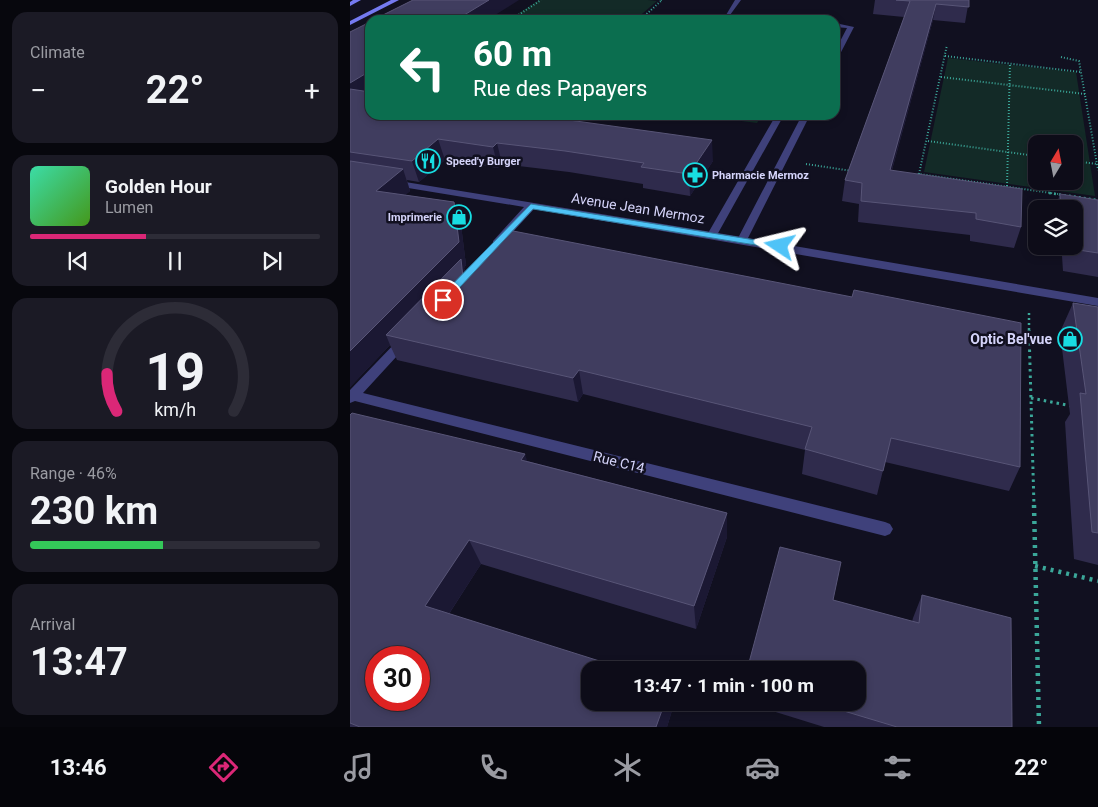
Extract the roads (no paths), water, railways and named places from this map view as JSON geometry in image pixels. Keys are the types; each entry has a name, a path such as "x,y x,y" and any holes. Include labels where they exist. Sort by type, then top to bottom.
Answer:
{"main road":[{"path":"350,4 358,0"},
{"path":"366,15 396,0"},
{"path":"350,23 365,16"}],"street":[{"path":"728,14 738,0"},
{"path":"840,26 851,27 840,48"},
{"path":"712,235 777,120"},
{"path":"742,240 804,120"},
{"name":"Avenue Jean Mermoz","path":"379,180 742,240 1098,302"},
{"path":"487,253 531,206"},
{"path":"351,397 414,330"},
{"name":"Rue C14","path":"351,397 885,528"}],"place":[{"name":"Speed'y Burger","path":"428,161"},
{"name":"Pharmacie Mermoz","path":"695,175"},
{"name":"Imprimerie","path":"459,217"},
{"name":"Optic Bel'vue","path":"1070,339"}]}
